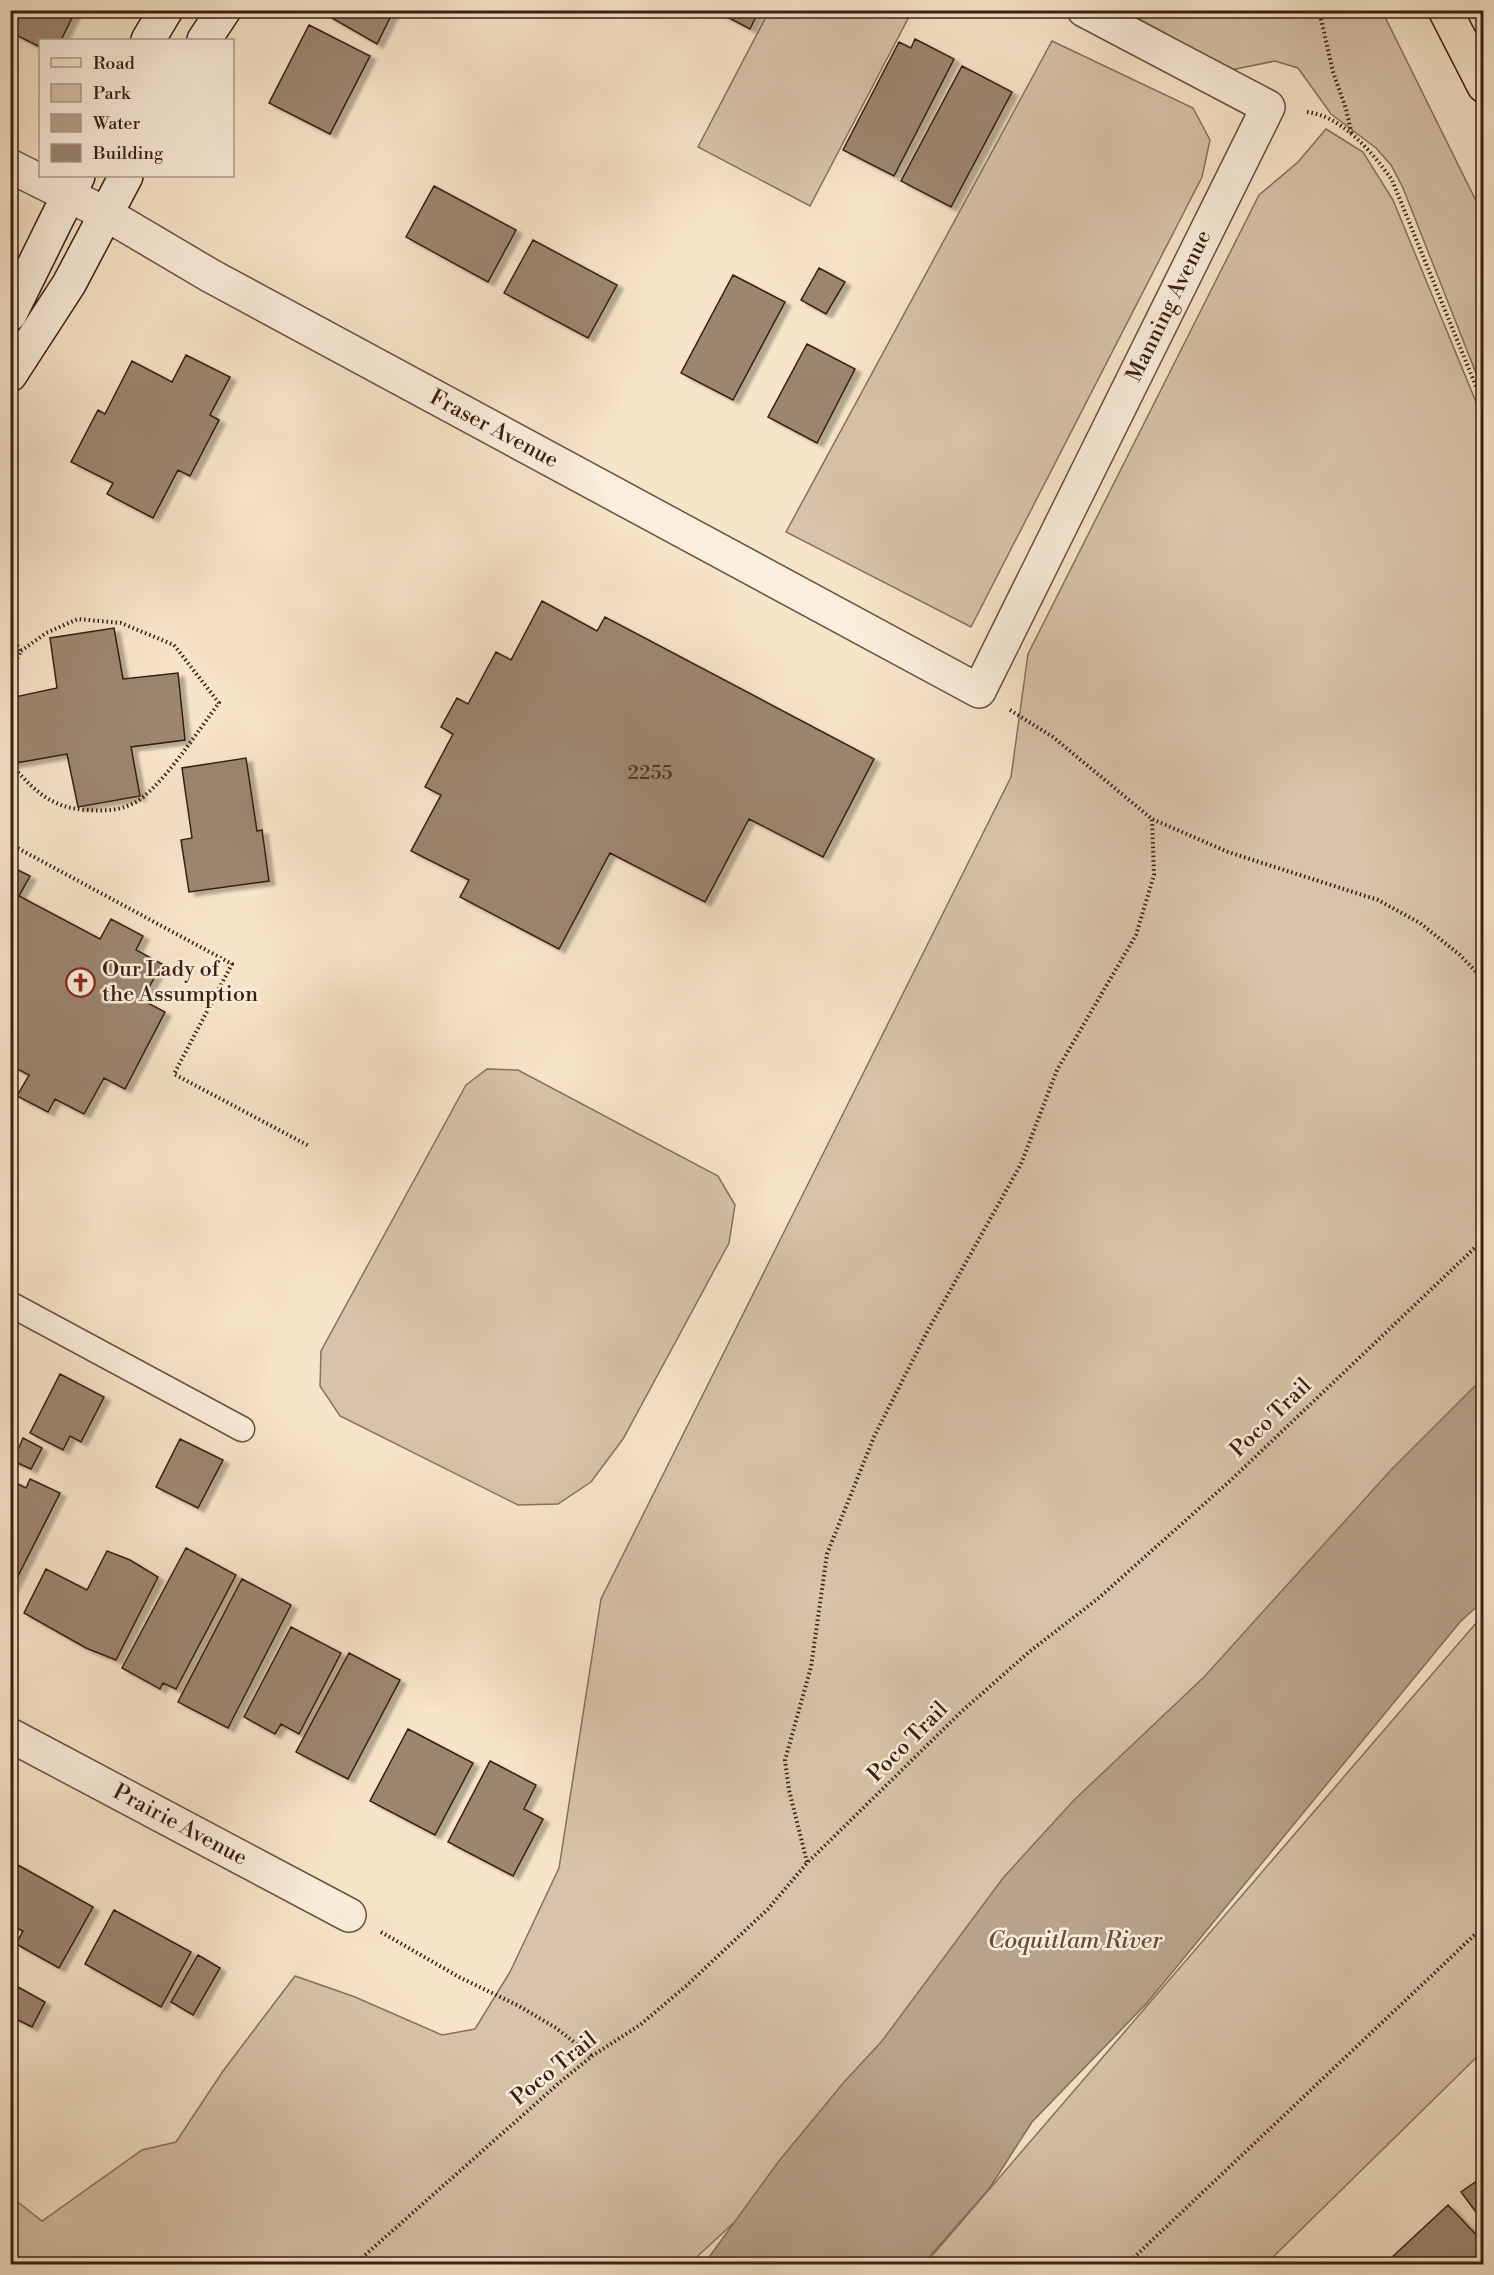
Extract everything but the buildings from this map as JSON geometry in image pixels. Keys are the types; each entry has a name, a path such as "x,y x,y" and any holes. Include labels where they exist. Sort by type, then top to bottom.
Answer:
{"main road":[{"path":"1445,10 1484,86"}],"street":[{"path":"149,39 166,10"},
{"path":"205,39 224,10"},
{"path":"1084,10 1268,107"},
{"name":"Manning Avenue","path":"979,691 1268,107"},
{"name":"Fraser Avenue","path":"10,166 39,175"},
{"name":"Fraser Avenue","path":"46,177 73,185 106,214 211,276 979,691"},
{"path":"10,375 69,284 125,177"},
{"path":"10,314 73,185"},
{"name":"Prairie Avenue","path":"10,1735 349,1915"}],"lane":[{"path":"10,1304 242,1429"}],"path":[{"path":"1319,10 1333,72 1353,136"},
{"path":"1268,107 1317,113 1353,136 1381,164 1401,197 1484,406"},
{"path":"10,672 21,651 46,633 78,619 121,623 174,645 219,703 156,784 133,804 107,812 69,809 37,793 13,767"},
{"path":"10,634 21,651"},
{"path":"979,691 1053,736 1152,819 1228,852 1378,900 1420,923 1460,954 1484,980"},
{"path":"807,1863 789,1790 785,1760 811,1667 827,1554 874,1437 928,1330 1021,1164 1057,1070 1136,935 1154,875 1152,819"},
{"path":"10,844 232,964 174,1074 309,1146"},
{"name":"Poco Trail","path":"355,2265 559,2083 592,2056 640,2025 686,1986 768,1909 807,1863 961,1712 1029,1652 1100,1597 1232,1479 1484,1239"},
{"path":"349,1915 459,1977 519,2006 556,2028 592,2056"},
{"path":"1127,2265 1484,1926"}],"green space":[{"path":"769,11 912,11 810,206 698,147"},
{"path":"1125,11 1382,11 1483,215 1483,391 1403,188 1391,165 1376,148 1331,114 1298,68 1275,61 1231,70"},
{"path":"1052,41 1193,108 1210,140 1202,177 971,627 786,532"},
{"path":"1326,129 1363,152 1393,200 1483,419 1483,1417 874,2094 689,2264 11,2264 10,2196 42,2221 142,2150 176,2142 223,2071 295,1976 355,1997 442,2035 475,2029 510,1972 559,1868 601,1599 1011,777 1028,654 1259,195 1298,162"},
{"path":"487,1069 518,1070 718,1176 735,1205 729,1243 623,1439 591,1482 558,1504 518,1505 340,1416 320,1386 321,1351 466,1085"},
{"path":"1483,1615 1483,2051 1266,2264 925,2264"}],"water":[{"name":"Coquitlam River","path":"1483,1378 1483,1601 1460,1622 1147,2003 1032,2122 989,2189 923,2264 704,2264 779,2161 844,2082 882,2041 1003,1878 1074,1800 1204,1677 1391,1470"}],"place":[{"name":"Our Lady of the Assumption","path":"81,982"}]}
